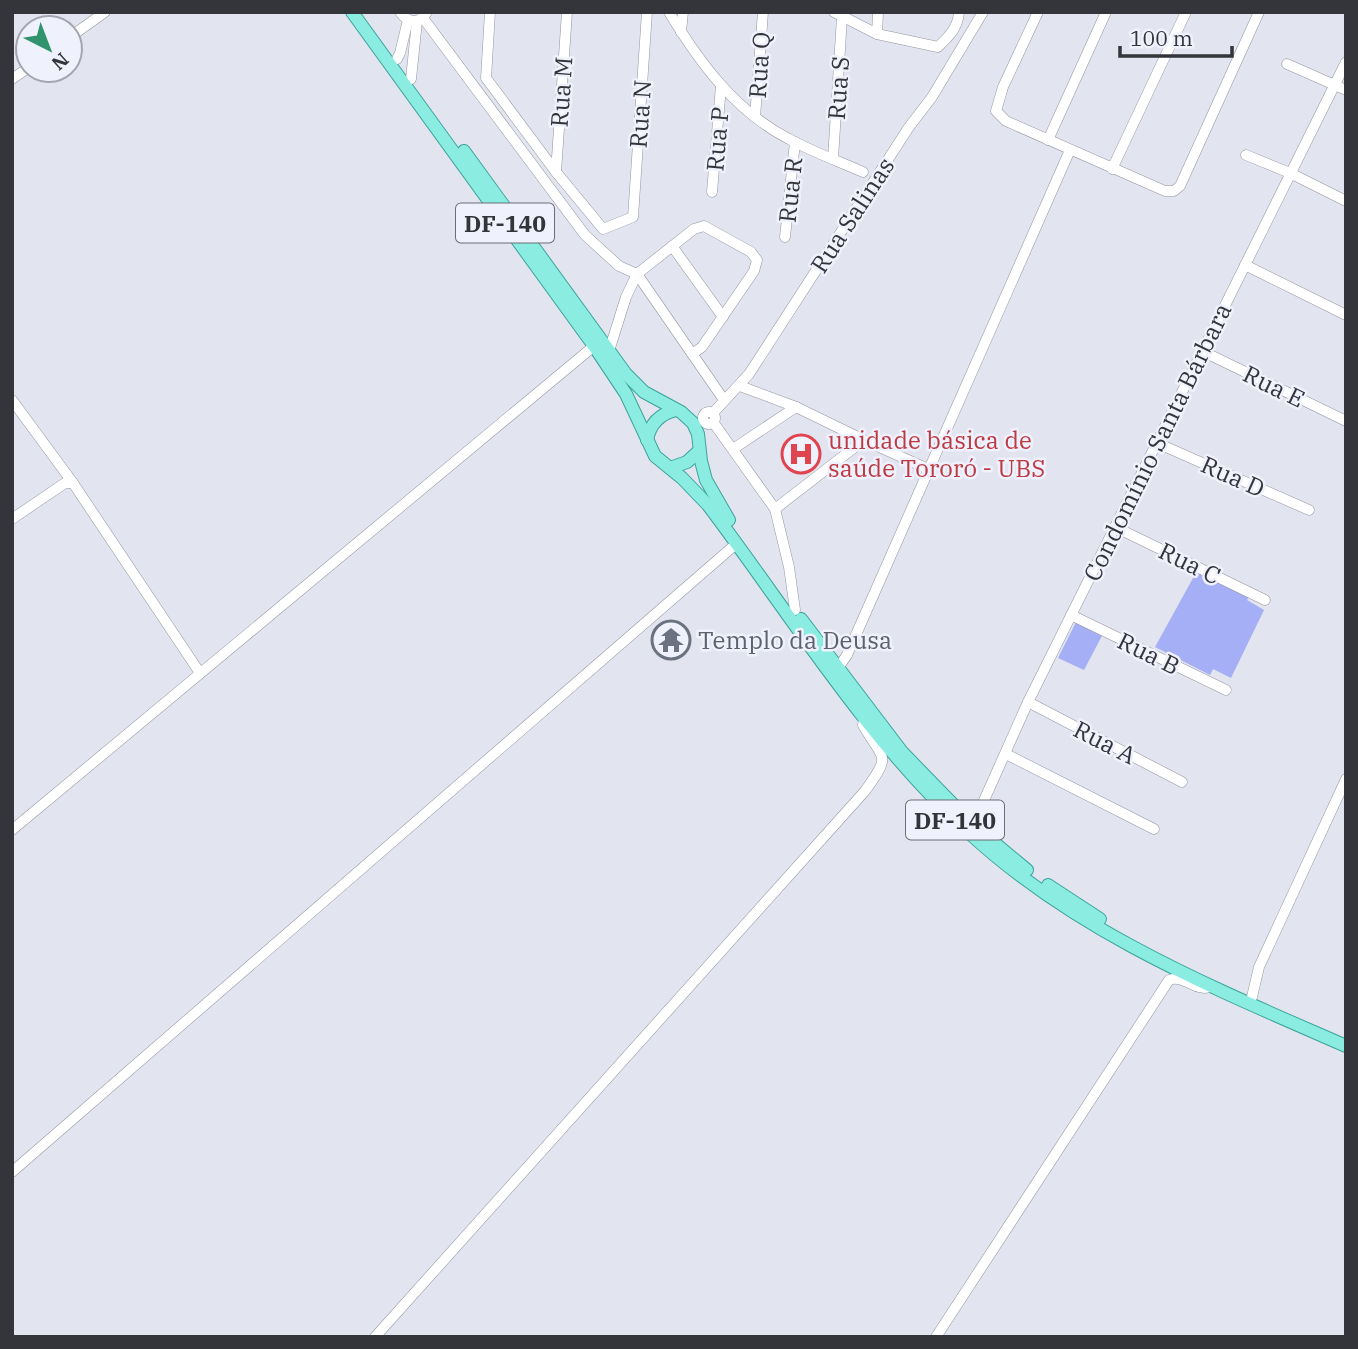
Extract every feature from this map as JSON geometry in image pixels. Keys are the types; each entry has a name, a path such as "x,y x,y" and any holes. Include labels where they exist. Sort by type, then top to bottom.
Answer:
{"main road":[{"name":"DF-140","path":"352,12 594,346 626,394 655,456 708,505 864,720 929,794 966,831 1009,867 1056,902 1102,931 1210,987 1346,1046"},
{"name":"DF-140","path":"363,12 635,384 690,419 696,428 706,480 716,499 794,610 902,752 973,825 1058,893 1181,965 1346,1037"},
{"path":"648,441 656,420 665,413 676,410"},
{"path":"670,468 687,462 700,446"}],"street":[{"path":"84,27 105,12"},
{"path":"490,12 486,78 556,172"},
{"name":"Rua M","path":"556,172 567,12"},
{"name":"Rua N","path":"556,172 603,229 634,217 647,12"},
{"path":"669,12 706,69 755,117 795,142 863,172"},
{"path":"681,32 683,12"},
{"name":"Rua Q","path":"755,117 763,12"},
{"path":"877,34 878,12"},
{"path":"838,15 877,34 938,47 953,33 959,12"},
{"name":"Rua Salinas","path":"700,446 710,418 740,386 909,127 932,97 983,12"},
{"path":"1038,12 1003,87 996,111 1006,121 1165,191 1174,191 1180,186 1259,12"},
{"path":"1048,140 1106,12"},
{"path":"1112,169 1186,12"},
{"name":"Rua S","path":"833,159 838,15"},
{"path":"397,59 415,17"},
{"path":"411,79 415,17"},
{"path":"415,17 585,235 619,266 637,274 724,400"},
{"name":"Condomínio Santa Bárbara","path":"973,825 1028,702 1346,62"},
{"path":"1287,64 1346,90"},
{"name":"Rua P","path":"712,191 721,86"},
{"name":"Rua R","path":"785,237 795,142"},
{"path":"838,668 847,655 1070,150"},
{"path":"1246,155 1346,201"},
{"path":"609,351 625,297 637,274 694,229 704,226 751,252 757,260 754,271 723,317 702,346 692,354"},
{"path":"672,246 723,317"},
{"path":"1245,265 1346,315"},
{"path":"12,830 594,346"},
{"name":"Rua E","path":"1202,351 1346,421"},
{"path":"740,386 796,407 929,469"},
{"path":"12,400 73,484 200,673"},
{"path":"733,449 796,407"},
{"path":"676,410 710,418 775,509 789,567 794,610"},
{"path":"775,509 864,440"},
{"name":"Rua D","path":"1157,443 1310,510"},
{"path":"12,519 65,482 73,484"},
{"name":"Rua C","path":"1115,527 1265,600"},
{"path":"12,1172 736,544"},
{"name":"Rua B","path":"1071,615 1226,690"},
{"name":"Rua A","path":"1028,702 1182,782"},
{"path":"375,1337 865,791 880,770 884,759 863,726 864,720"},
{"path":"1006,754 1154,829"},
{"path":"1252,996 1259,967 1346,779"},
{"path":"936,1337 1169,980 1180,979 1199,988 1210,987"}],"shaded area":[{"path":"1198,569 1250,595 1247,600 1264,610 1231,678 1213,669 1210,675 1155,647"},
{"path":"1077,620 1104,632 1084,670 1058,658"}],"place":[{"name":"unidade básica de saúde Tororó - UBS","path":"801,454"},
{"name":"Templo da Deusa","path":"671,640"}]}
